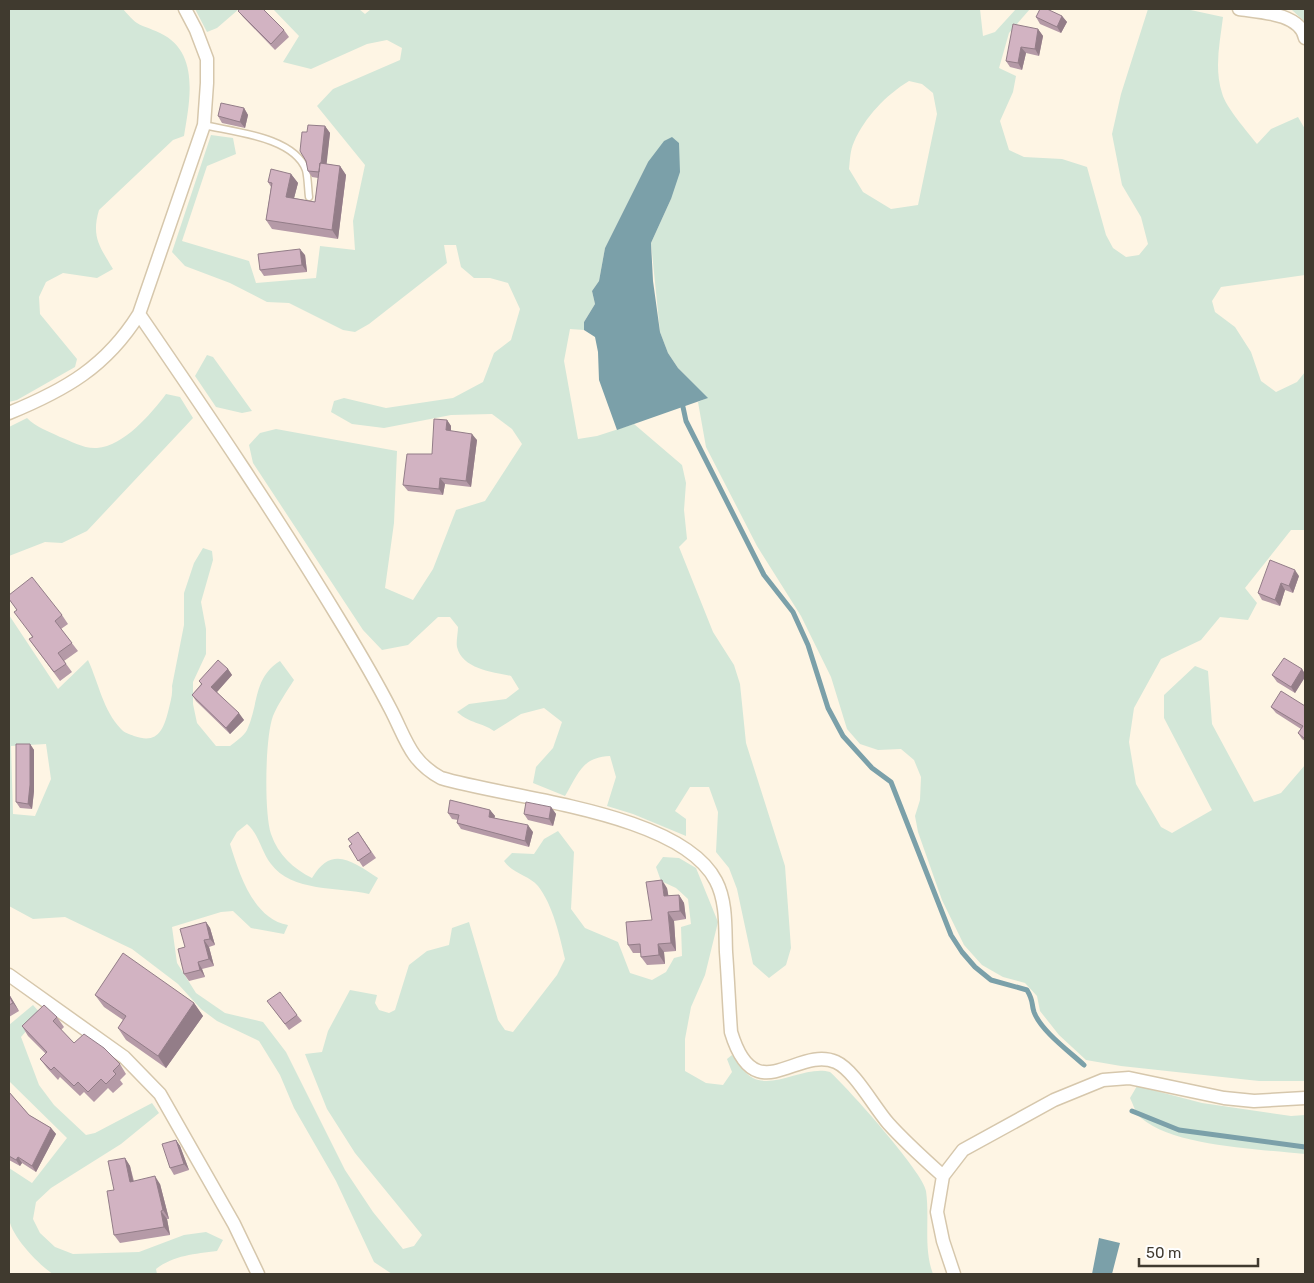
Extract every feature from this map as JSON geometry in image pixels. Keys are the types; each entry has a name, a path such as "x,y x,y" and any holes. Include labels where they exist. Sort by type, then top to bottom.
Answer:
{"street":[{"path":"9,413 63,389 89,371 127,332 138,314 204,124 208,83 207,59 196,30 185,9"},
{"path":"1239,9 1283,17 1298,25 1305,38"},
{"path":"138,314 262,497 343,625 392,711 406,745 428,771 441,778 578,808 639,826 699,857 716,881 724,903 731,1032 735,1045 744,1059 755,1070 768,1072 826,1058 838,1063 857,1081 888,1124 943,1176"},
{"path":"9,975 124,1057 160,1094 239,1233 258,1274"},
{"path":"954,1274 943,1241 937,1212 943,1176 963,1150 1054,1100 1103,1080 1129,1078 1149,1080 1224,1098 1289,1100 1305,1098"}],"lane":[{"path":"204,124 283,146 298,157 306,171 308,197"}],"green space":[{"path":"9,9 123,9 140,25 160,33 173,41 187,64 190,93 184,136 173,140 99,210 96,235 113,269 97,278 63,273 46,282 39,297 40,314 77,359 75,367 17,400 9,402"},
{"path":"195,9 239,9 217,28 207,32"},
{"path":"273,9 359,9 365,14 371,9 980,9 983,36 995,32 1016,9 1030,9 1009,33 999,68 1016,76 1013,92 1000,121 1009,150 1024,157 1062,159 1087,167 1106,235 1113,248 1126,257 1139,255 1148,244 1141,217 1122,185 1112,134 1121,94 1148,9 1186,9 1223,17 1218,55 1218,74 1224,99 1237,119 1257,144 1271,129 1298,117 1305,129 1305,275 1221,287 1212,301 1215,312 1235,327 1251,352 1261,381 1276,392 1297,382 1305,372 1305,530 1291,530 1245,588 1257,603 1248,620 1220,617 1201,640 1161,659 1134,708 1129,742 1136,784 1161,827 1172,833 1212,810 1164,718 1164,695 1195,666 1208,671 1212,724 1254,802 1281,793 1305,765 1305,1081 1259,1081 1121,1066 1086,1060 1059,1035 1040,1011 1037,996 1025,983 1003,977 982,965 964,945 942,900 918,832 915,816 920,800 921,777 914,760 901,749 878,750 860,744 847,729 831,677 801,616 757,546 706,447 698,402 707,398 678,368 668,353 660,332 651,243 671,199 648,162 605,248 599,281 592,291 595,304 584,322 584,330 570,329 564,361 578,439 597,436 634,424 682,465 686,483 684,510 687,539 679,547 713,632 734,665 740,684 746,743 785,866 791,948 786,965 769,978 753,964 737,889 729,868 716,852 718,812 709,787 690,787 675,811 686,819 686,836 633,814 607,806 616,777 610,756 601,757 587,763 565,796 533,783 536,767 553,748 562,722 544,708 521,714 494,731 467,719 457,712 469,704 506,699 519,689 511,676 487,671 465,660 457,647 458,627 450,617 438,617 408,645 382,650 363,630 253,463 249,445 260,433 276,429 397,451 394,523 385,588 413,600 433,569 456,510 485,501 522,444 512,429 492,414 451,415 384,428 352,424 331,412 334,401 344,398 386,408 453,398 483,382 494,353 511,340 520,309 508,283 490,278 474,278 461,267 456,245 444,245 447,263 369,324 355,332 343,330 289,303 267,302 230,283 185,266 172,252 211,135 233,138 236,154 207,166 182,241 249,261 256,283 316,278 320,246 355,250 353,221 365,165 317,106 333,89 400,60 402,48 387,40 367,44 311,69 283,62 299,36","holes":["909,81 922,84 933,93 937,114 918,205 891,209 863,192 849,169 850,156 854,142 864,124 877,107"]},
{"path":"1286,9 1305,9 1305,22 1292,10"},
{"path":"207,355 213,357 252,411 242,413 216,407 195,376"},
{"path":"166,394 180,397 193,418 87,531 62,543 45,542 9,556 9,427 27,418 42,429 78,444 92,448 107,446 117,442 136,428"},
{"path":"203,548 212,551 213,560 201,602 206,629 206,654 193,682 193,704 197,723 216,746 230,746 242,737 247,730 261,683 271,668 280,661 294,680 273,716 268,740 267,810 274,842 287,860 312,878 327,861 343,859 360,866 378,878 369,894 316,887 291,880 271,864 247,824 237,832 230,844 234,856 243,881 257,904 265,914 276,921 288,925 284,934 251,928 233,911 221,912 172,927 177,963 196,993 225,1013 263,1022 286,1052 345,1170 373,1212 403,1249 414,1246 422,1235 355,1153 327,1109 305,1054 322,1052 328,1031 350,990 377,995 375,1003 379,1010 389,1013 395,1010 409,965 427,951 449,945 452,928 469,922 498,1020 505,1030 513,1032 557,975 565,959 548,902 534,882 512,869 504,861 512,853 534,854 544,839 558,831 574,852 571,909 585,928 618,942 630,973 652,980 666,972 674,958 682,956 681,927 691,924 688,899 676,888 661,881 656,867 663,857 679,858 696,868 718,922 705,975 691,1007 685,1039 685,1071 706,1083 723,1085 732,1072 727,1059 732,1055 741,1068 753,1078 761,1081 771,1081 811,1072 830,1072 884,1130 922,1181 926,1191 927,1243 933,1274 392,1274 374,1262 336,1181 294,1108 280,1075 259,1041 217,1021 201,1009 178,984 132,949 65,917 33,919 9,906 9,615 58,689 88,660 110,714 121,729 124,732 142,738 154,737 164,725 170,702 184,625 184,593 194,563","holes":["46,744 51,779 35,816 13,814 11,746"]},
{"path":"33,1005 41,1014 21,1037 39,1085 54,1105 86,1135 95,1133 152,1103 159,1113 121,1144 51,1188 36,1202 33,1219 40,1233 55,1247 73,1254 139,1252 184,1235 206,1232 223,1240 217,1251 185,1256 170,1261 156,1269 157,1274 53,1274 40,1264 20,1242 11,1226 8,1213 9,1168 32,1183 67,1138 9,1081 9,1025"},
{"path":"1137,1086 1202,1103 1291,1116 1305,1115 1305,1154 1196,1141 1156,1128 1141,1118 1130,1098"}],"water":[{"path":"672,137 679,143 680,172 671,199 651,243 653,281 660,332 668,353 678,368 708,398 617,430 599,380 598,352 595,337 584,330 584,322 595,304 592,291 599,281 605,248 648,162 664,141"},
{"path":"1099,1238 1120,1243 1112,1274 1092,1274"}],"building":[{"path":"240,9 263,9 284,30 271,44 238,11"},
{"path":"1040,9 1047,9 1062,16 1057,27 1036,17"},
{"path":"1013,24 1038,29 1035,49 1021,47 1018,63 1006,61"},
{"path":"221,103 244,108 240,122 218,116"},
{"path":"308,125 325,126 319,172 308,171 306,161 300,151 302,132 307,132"},
{"path":"320,163 340,166 332,230 266,220 272,183 268,182 271,169 291,174 286,197 315,202"},
{"path":"300,249 302,265 260,270 258,254"},
{"path":"434,419 447,420 446,430 472,434 466,481 440,478 439,489 403,485 407,454 432,454"},
{"path":"1270,560 1295,570 1289,586 1281,583 1275,600 1258,593"},
{"path":"32,577 62,615 55,621 72,643 58,653 66,664 54,672 29,639 33,637 14,612 17,610 9,599 9,595"},
{"path":"1284,658 1302,669 1291,687 1272,675"},
{"path":"218,660 228,669 211,687 239,713 226,728 192,695 202,684 199,681"},
{"path":"1281,691 1305,706 1305,739 1298,733 1303,726 1271,707"},
{"path":"16,744 30,744 28,804 16,802"},
{"path":"450,800 490,810 489,817 528,825 525,841 457,823 459,815 448,813"},
{"path":"526,802 551,807 549,819 524,814"},
{"path":"358,832 371,852 358,861 349,846 352,844 348,839"},
{"path":"662,880 664,896 679,895 680,911 668,912 671,943 658,944 659,955 641,957 640,944 628,945 626,922 652,920 646,882"},
{"path":"206,922 210,939 204,940 209,959 198,962 200,970 184,974 178,949 185,947 180,929"},
{"path":"123,953 194,1003 158,1056 118,1028 126,1016 95,995"},
{"path":"280,992 297,1015 285,1024 267,1001"},
{"path":"9,996 13,1003 9,1005"},
{"path":"44,1005 57,1017 53,1021 74,1043 84,1034 104,1048 120,1064 113,1071 116,1074 106,1084 101,1079 88,1092 78,1082 74,1086 54,1067 51,1070 40,1059 47,1052 22,1026"},
{"path":"9,1092 29,1115 51,1128 32,1166 18,1157 16,1160 9,1156"},
{"path":"176,1140 184,1164 170,1168 162,1144"},
{"path":"125,1158 130,1182 155,1176 163,1210 161,1211 164,1227 114,1235 107,1191 114,1190 108,1161"}],"waterway":[{"path":"683,407 686,421 764,575 793,612 808,645 828,708 843,736 872,768 891,782 951,935 975,967 991,980 1027,990 1032,1000 1034,1012 1043,1026 1056,1041 1084,1065"},
{"path":"1132,1111 1179,1130 1305,1147"}]}
